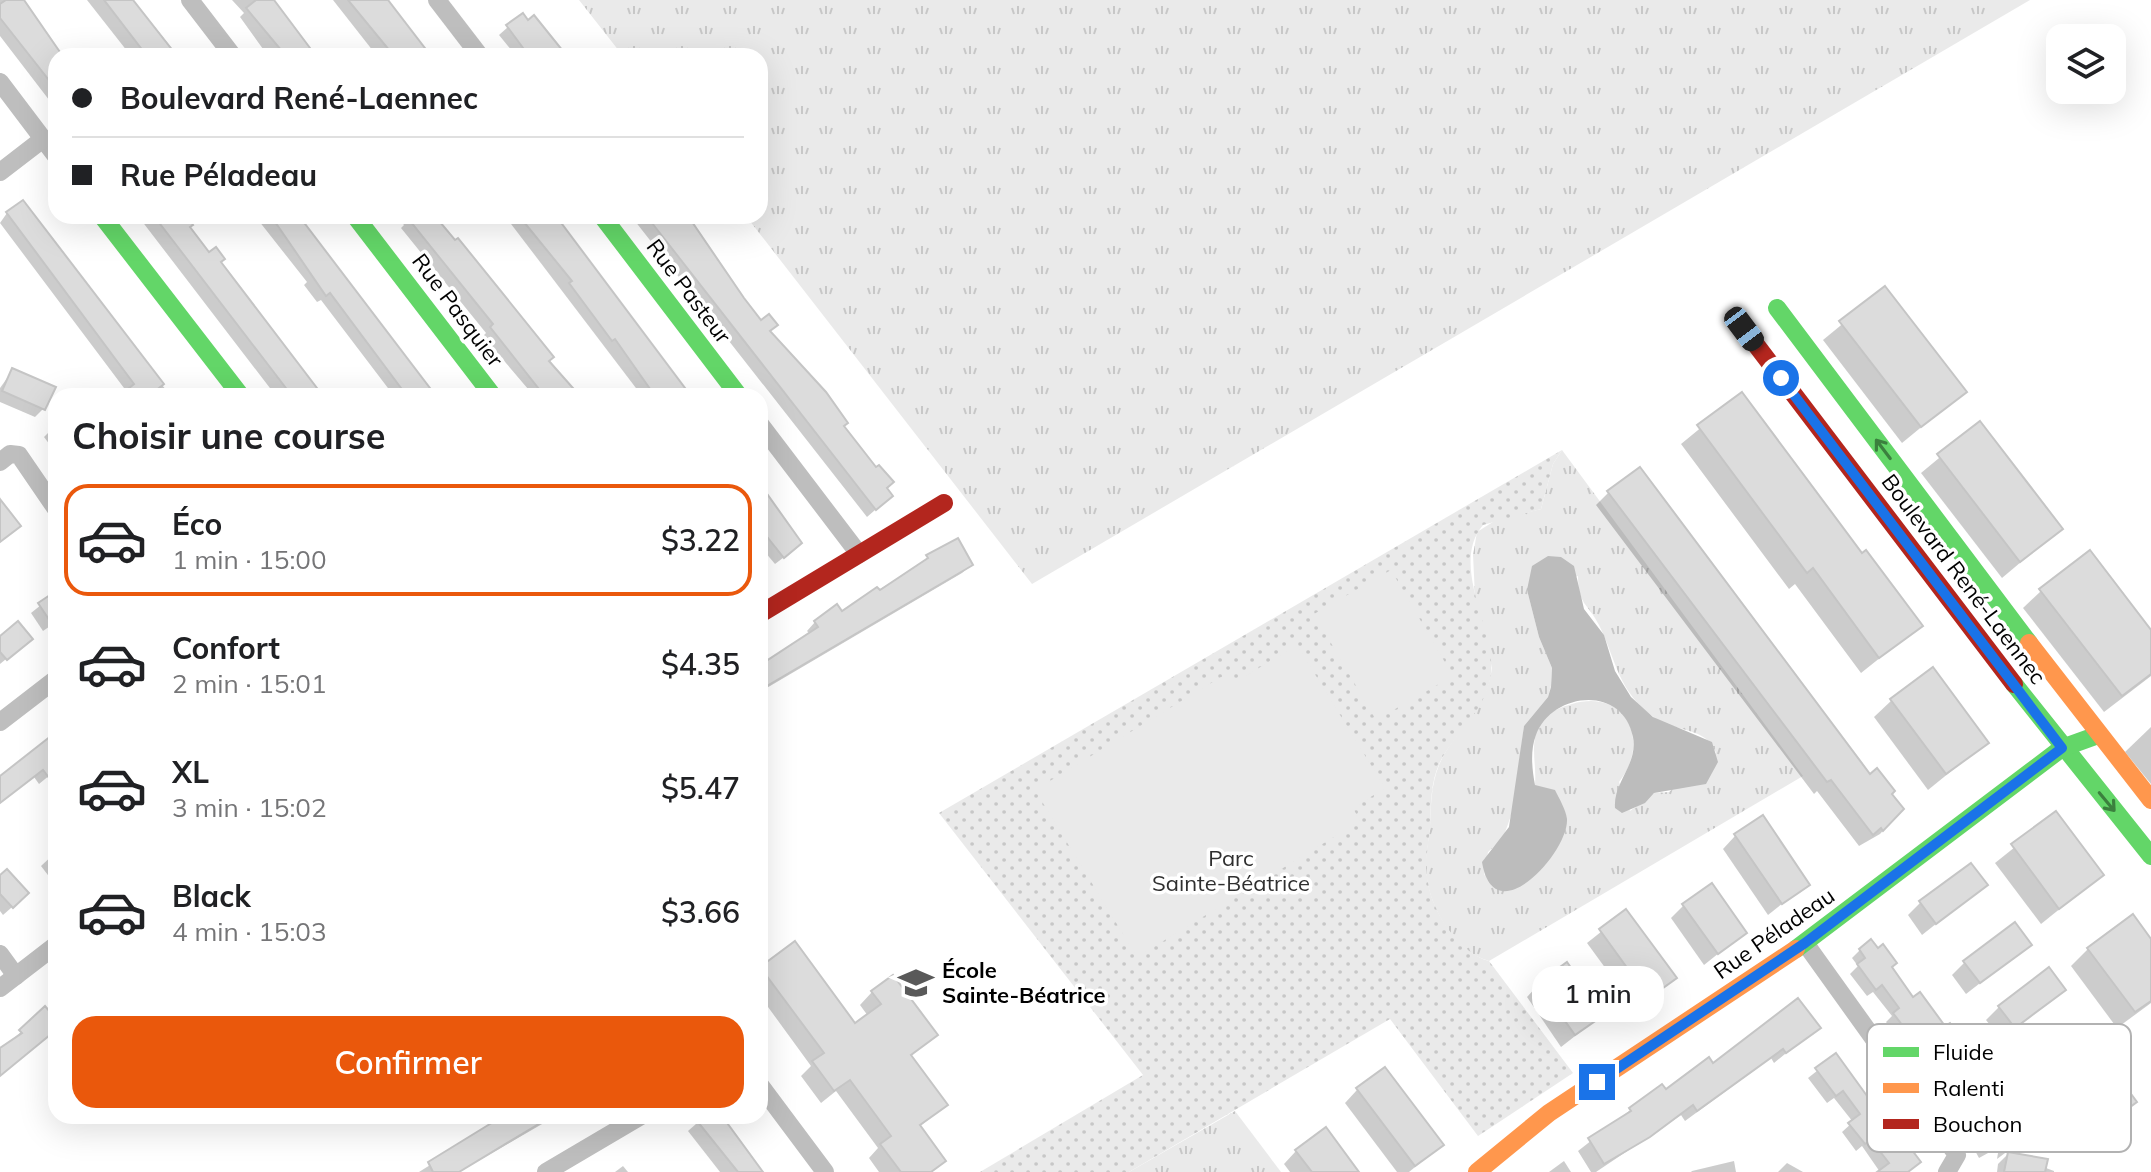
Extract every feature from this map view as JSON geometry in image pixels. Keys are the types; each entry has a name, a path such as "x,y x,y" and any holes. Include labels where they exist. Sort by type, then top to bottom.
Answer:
{"street":[{"path":"190,0 227,48"},
{"path":"437,0 474,48"},
{"path":"0,82 48,146"},
{"path":"0,172 43,139"},
{"path":"108,224 235,388"},
{"name":"Rue Pasquier","path":"361,224 487,388"},
{"name":"Rue Pasteur","path":"608,224 733,388"},
{"name":"Boulevard René-Laennec","path":"1777,308 2098,735 2151,800"},
{"name":"Boulevard René-Laennec","path":"1744,329 2062,748 2151,856"},
{"path":"768,435 859,554"},
{"path":"0,462 10,454 19,455 48,497"},
{"path":"768,609 944,503"},
{"path":"0,722 48,685"},
{"name":"Rue Péladeau","path":"1477,1172 1549,1113 1805,943 2062,748 2098,735"},
{"path":"1805,943 1867,1029"},
{"path":"0,988 48,951"},
{"path":"0,954 16,976"},
{"path":"768,1096 825,1172"},
{"path":"548,1172 628,1124"},
{"path":"1947,1172 1957,1155 1955,1152"}],"green space":[{"path":"579,0 2030,0 1032,584 752,224 768,224 768,48 617,48"},
{"path":"1562,450 1803,776 1489,961 1476,956 1454,937 1431,897 1426,864 1432,795 1439,765 1477,709 1489,684 1492,668 1475,596 1473,555 1477,532 1496,520 1541,509 1553,464","holes":["1578,576 1578,586 1633,698 1663,723 1705,738 1716,753 1669,792 1654,793 1630,811 1619,782 1633,751 1633,736 1628,722 1619,711 1607,704 1591,701 1554,711 1545,718 1536,734 1533,792 1484,876 1488,852 1503,838 1513,810 1524,726 1548,697 1551,686 1552,668 1539,637 1527,590"]},
{"name":"Parc Sainte-Béatrice","path":"1562,450 1553,464 1541,509 1483,525 1474,541 1472,578 1491,656 1491,673 1484,698 1440,762 1434,778 1426,869 1435,907 1449,930 1468,950 1489,961 1573,1073 1478,1136 1390,1019 1129,1172 980,1172 1143,1075 939,813"},
{"path":"1391,570 1453,676 1376,720 1314,614"},
{"path":"1297,645 1385,788 1353,808 1360,821 1137,957 1035,790 1221,677 1239,680"},
{"path":"1235,1111 1281,1172 1129,1172"}],"shaded area":[{"path":"1548,556 1561,557 1574,566 1584,609 1604,635 1615,671 1631,697 1653,717 1712,742 1718,762 1706,784 1654,793 1645,803 1622,813 1615,808 1615,799 1634,747 1626,720 1615,708 1601,702 1586,700 1556,710 1544,721 1536,735 1532,766 1535,785 1555,790 1562,804 1567,819 1564,833 1556,850 1530,880 1515,889 1501,891 1489,882 1482,862 1509,827 1524,726 1548,697 1551,687 1552,668 1539,637 1527,590 1532,566"}],"building":[{"path":"6,0 24,0 57,48 48,48 48,79 0,18 0,4"},
{"path":"104,0 133,0 171,48 141,48"},
{"path":"256,0 274,0 310,48 279,48 246,8"},
{"path":"348,0 388,0 425,48 387,48"},
{"path":"523,13 528,20 534,15 561,48 523,48 506,25"},
{"path":"23,200 164,384 159,388 129,388 134,384 6,212"},
{"path":"160,224 192,224 190,227 209,252 216,247 225,259 221,262 317,388 286,388"},
{"path":"276,224 305,224 430,388 401,388 330,293 326,296"},
{"path":"412,224 442,224 455,240 458,238 554,357 549,361 573,388 538,388 490,327 493,324"},
{"path":"526,224 562,224 685,388 649,388 615,339 612,341 569,283 572,281"},
{"path":"653,224 693,224 761,320 769,314 778,325 770,331 826,392 848,423 844,426 876,467 879,465 894,482 887,488 893,496 876,510"},
{"path":"1885,286 1967,392 1921,427 1839,321"},
{"path":"12,368 56,387 48,388 45,410 2,391"},
{"path":"1742,392 1862,553 1866,550 1923,626 1879,658 1813,568 1807,573 1697,425"},
{"path":"1980,421 2063,529 2020,562 1937,454"},
{"path":"1640,467 1870,774 1877,768 1895,791 1892,794 1904,809 1883,831 1881,828 1873,835 1831,780 1827,782 1607,491"},
{"path":"768,495 802,543 784,558 768,538"},
{"path":"0,499 21,526 0,542"},
{"path":"958,538 973,565 768,685 768,660 818,627 814,621 837,604 842,611 877,587 880,590 928,558 926,555"},
{"path":"2090,550 2151,630 2151,674 2122,696 2039,589"},
{"path":"48,596 48,618 38,603"},
{"path":"18,621 33,639 7,660 0,652 0,636"},
{"path":"1933,667 1989,743 1946,774 1890,699"},
{"path":"48,738 48,777 43,770 0,803 0,776"},
{"path":"2056,811 2104,875 2059,909 2011,844"},
{"path":"1763,815 1810,885 1782,904 1734,834"},
{"path":"1971,863 1988,885 1936,924 1919,901"},
{"path":"7,869 29,893 13,908 0,894 0,875"},
{"path":"1712,883 1747,933 1718,954 1682,904"},
{"path":"1626,909 1677,978 1649,998 1599,929"},
{"path":"2133,914 2151,939 2151,1001 2135,1012 2087,948"},
{"path":"2015,922 2032,945 1980,983 1963,961"},
{"path":"1871,939 1878,948 1883,944 1897,963 1892,967 1913,997 1920,992 1944,1024 1901,1024 1893,1013 1899,1008 1882,985 1876,990 1857,964 1865,958 1859,949"},
{"path":"795,941 855,1023 881,1004 871,991 893,975 938,1035 911,1055 948,1105 920,1125 946,1161 931,1172 901,1172 880,1144 891,1136 850,1080 834,1091 812,1061 824,1053 768,978 768,961"},
{"path":"1567,962 1604,1015 1575,1035 1538,983"},
{"path":"2049,967 2066,990 2020,1024 2012,1024 1998,1006"},
{"path":"1798,998 1821,1028 1786,1053 1783,1049 1697,1111 1693,1105 1650,1137 1604,1164 1588,1138 1631,1111 1629,1108 1662,1084 1666,1089 1709,1057 1713,1063"},
{"path":"45,1006 48,1010 48,1037 0,1076 0,1048 22,1033 19,1030"},
{"path":"1836,1053 1867,1096 1867,1143 1848,1123 1860,1114 1843,1091 1836,1096 1815,1068"},
{"path":"1385,1067 1444,1145 1415,1166 1356,1088"},
{"path":"490,1124 539,1124 459,1172 433,1172 428,1162"},
{"path":"699,1124 728,1124 763,1172 738,1172"},
{"path":"1326,1127 1359,1172 1312,1172 1295,1150"},
{"path":"1880,1152 1913,1152 1921,1162 1908,1172 1877,1172 1889,1163"},
{"path":"2008,1152 2048,1159 2045,1172 2004,1172"}],"traffic: fast":[{"path":"108,224 235,388"},
{"path":"361,224 487,388"},
{"path":"608,224 733,388"},
{"path":"1777,308 2029,643"},
{"path":"2014,684 2151,856"},
{"path":"1796,949 2062,748 2098,735"}],"traffic: slow":[{"path":"2029,643 2151,800"},
{"path":"1477,1172 1549,1113 1796,949"}],"traffic: jam":[{"path":"1744,329 2014,684"},
{"path":"768,609 944,503"}],"place":[{"name":"École Sainte-Béatrice","path":"916,983"}],"route":[{"path":"1597,1082 1805,943 2062,748 1781,378"}]}
